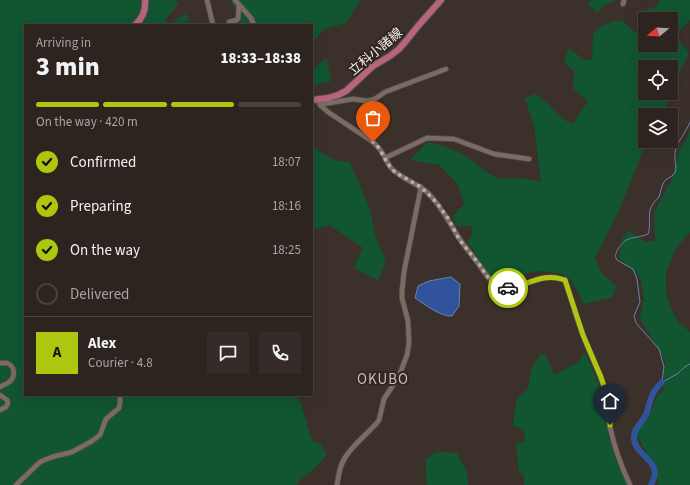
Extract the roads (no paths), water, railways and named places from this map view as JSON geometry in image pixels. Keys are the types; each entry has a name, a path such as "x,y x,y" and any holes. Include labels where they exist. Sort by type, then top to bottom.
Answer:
{"main road":[{"path":"136,24 144,12 144,0"},
{"name":"立科小諸線","path":"315,100 328,98 346,91 373,66 390,56 406,41 440,0"}],"street":[{"path":"207,0 213,24"},
{"path":"235,0 251,18 254,24"},
{"path":"228,22 237,20 239,6"},
{"path":"315,100 323,104 353,99 368,101 385,92 446,69"},
{"path":"315,100 328,112 373,142 379,148 388,164 396,173 421,187 436,202 448,218 459,239 486,275 495,284 513,288 543,278 553,277 565,280 583,335 601,377 608,399 612,434 623,470 630,485"},
{"path":"385,158 427,138 454,139 494,154 528,159"},
{"path":"336,485 344,459 379,420 384,399 399,376 407,355 409,343 408,322 402,292 404,272 421,187"},
{"path":"0,363 8,364 14,370 14,374 9,382 0,386"},
{"path":"0,395 7,400 8,403 6,407 0,410"},
{"path":"16,485 45,459 72,452 100,435 106,418 119,408 120,396"}],"water":[{"path":"451,277 460,284 459,306 452,316 438,312 415,298 418,286 429,281"}],"waterway":[{"path":"662,382 664,367 659,349 636,323 634,316 640,302 637,279 633,269 617,260 616,255 620,246 627,240 648,234 651,207 659,197 662,185 675,172 676,149 690,122"},
{"path":"663,382 690,364"},
{"path":"651,485 655,474 654,468 637,447 634,436 636,430 646,415 653,393 662,382"}],"district":[{"name":"OKUBO","path":"383,379"}]}
